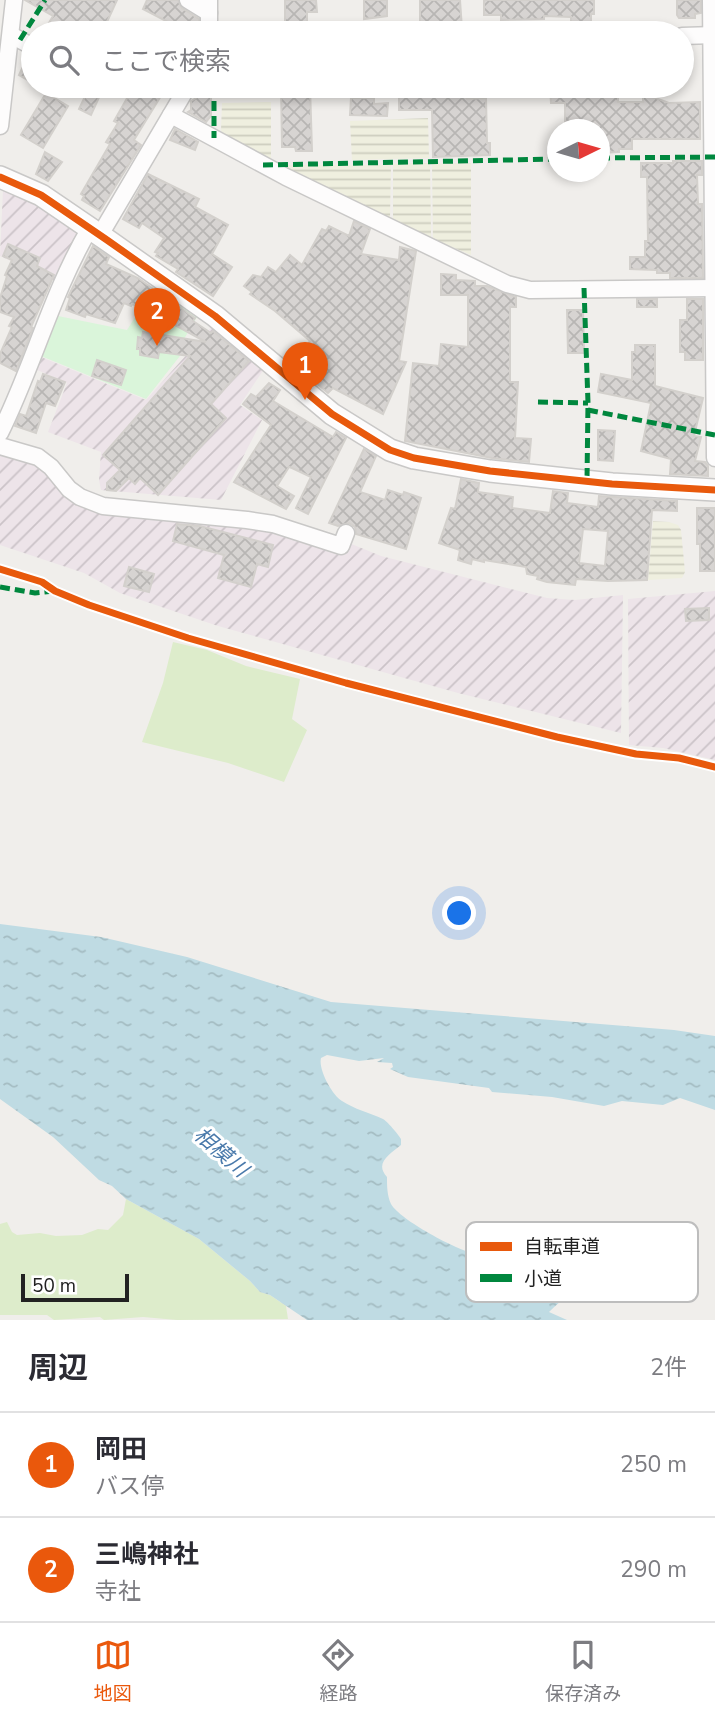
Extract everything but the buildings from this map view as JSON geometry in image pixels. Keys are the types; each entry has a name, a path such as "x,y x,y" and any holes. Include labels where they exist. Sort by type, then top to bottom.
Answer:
{"street":[{"path":"0,126 14,0"},
{"path":"188,0 209,6"},
{"path":"711,0 715,458"},
{"path":"10,35 21,41"},
{"path":"694,36 713,35"},
{"path":"0,433 74,254 95,232 181,98"},
{"path":"171,115 286,177 506,284 530,290 714,288"},
{"path":"0,177 41,195 95,232 215,316 332,415 390,450 414,458 490,471 612,484 715,489"},
{"path":"0,446 38,457 51,467 69,489 103,506 247,520 300,532 341,546 346,533"}],"shaded area":[{"path":"7,186 81,229 55,281 0,256 3,190"},
{"path":"215,323 266,366 240,405 262,420 221,500 101,490 101,452 48,432 67,383 35,369 41,357 146,400"},
{"path":"0,453 37,464 71,498 269,529 345,554 349,543 381,556 547,598 575,600 623,595 621,733 458,693 218,626 120,593 84,573 0,545"},
{"path":"715,591 715,760 663,748 629,745 628,599"}],"green space":[{"path":"271,102 271,159 223,135 222,103"},
{"path":"428,118 429,158 352,160 350,121"},
{"path":"430,163 431,238 393,219 393,164"},
{"path":"471,163 471,255 433,239 432,164"},
{"path":"282,165 391,165 390,218"},
{"path":"157,282 200,312 184,339 187,347 146,399 41,356 58,316 127,330"},
{"path":"653,521 669,522 678,525 681,530 685,572 682,578 648,580"},
{"path":"173,642 207,650 246,666 300,679 292,719 307,730 284,782 228,763 142,742 163,683"},
{"path":"126,1199 199,1239 260,1292 286,1306 288,1319 177,1320 143,1317 104,1320 100,1317 54,1320 47,1315 0,1315 0,1224 7,1222 12,1232 17,1235 82,1235 98,1229 108,1230 123,1215"}],"water":[{"name":"相模川","path":"0,924 101,937 187,957 331,1002 674,1030 715,1036 715,1110 680,1098 663,1105 622,1101 604,1106 552,1097 492,1092 489,1088 408,1077 390,1069 393,1067 392,1063 377,1062 384,1058 359,1061 327,1055 321,1058 324,1075 338,1098 383,1119 401,1139 401,1145 388,1155 382,1167 387,1177 391,1204 396,1211 417,1226 466,1251 466,1302 560,1302 549,1312 567,1320 307,1320 270,1295 260,1292 199,1239 126,1199 112,1186 99,1180 53,1137 0,1099"}],"marked path":[{"path":"32,21 45,0"},
{"path":"214,98 214,138"},
{"path":"610,158 715,157"},
{"path":"263,165 547,159"},
{"path":"584,288 588,403 587,480"},
{"path":"538,402 588,403"},
{"path":"588,410 715,435"},
{"path":"0,587 35,593 55,591"}],"cycle path":[{"path":"0,177 41,195 107,240 215,316 332,414 390,450 414,458 490,471 612,484 715,490"},
{"path":"0,569 42,582 55,591 89,605 188,638 346,683 557,737 636,754 679,758 715,767"}],"place":[{"name":"三嶋神社","path":"157,346"},
{"name":"岡田","path":"305,400"}]}
